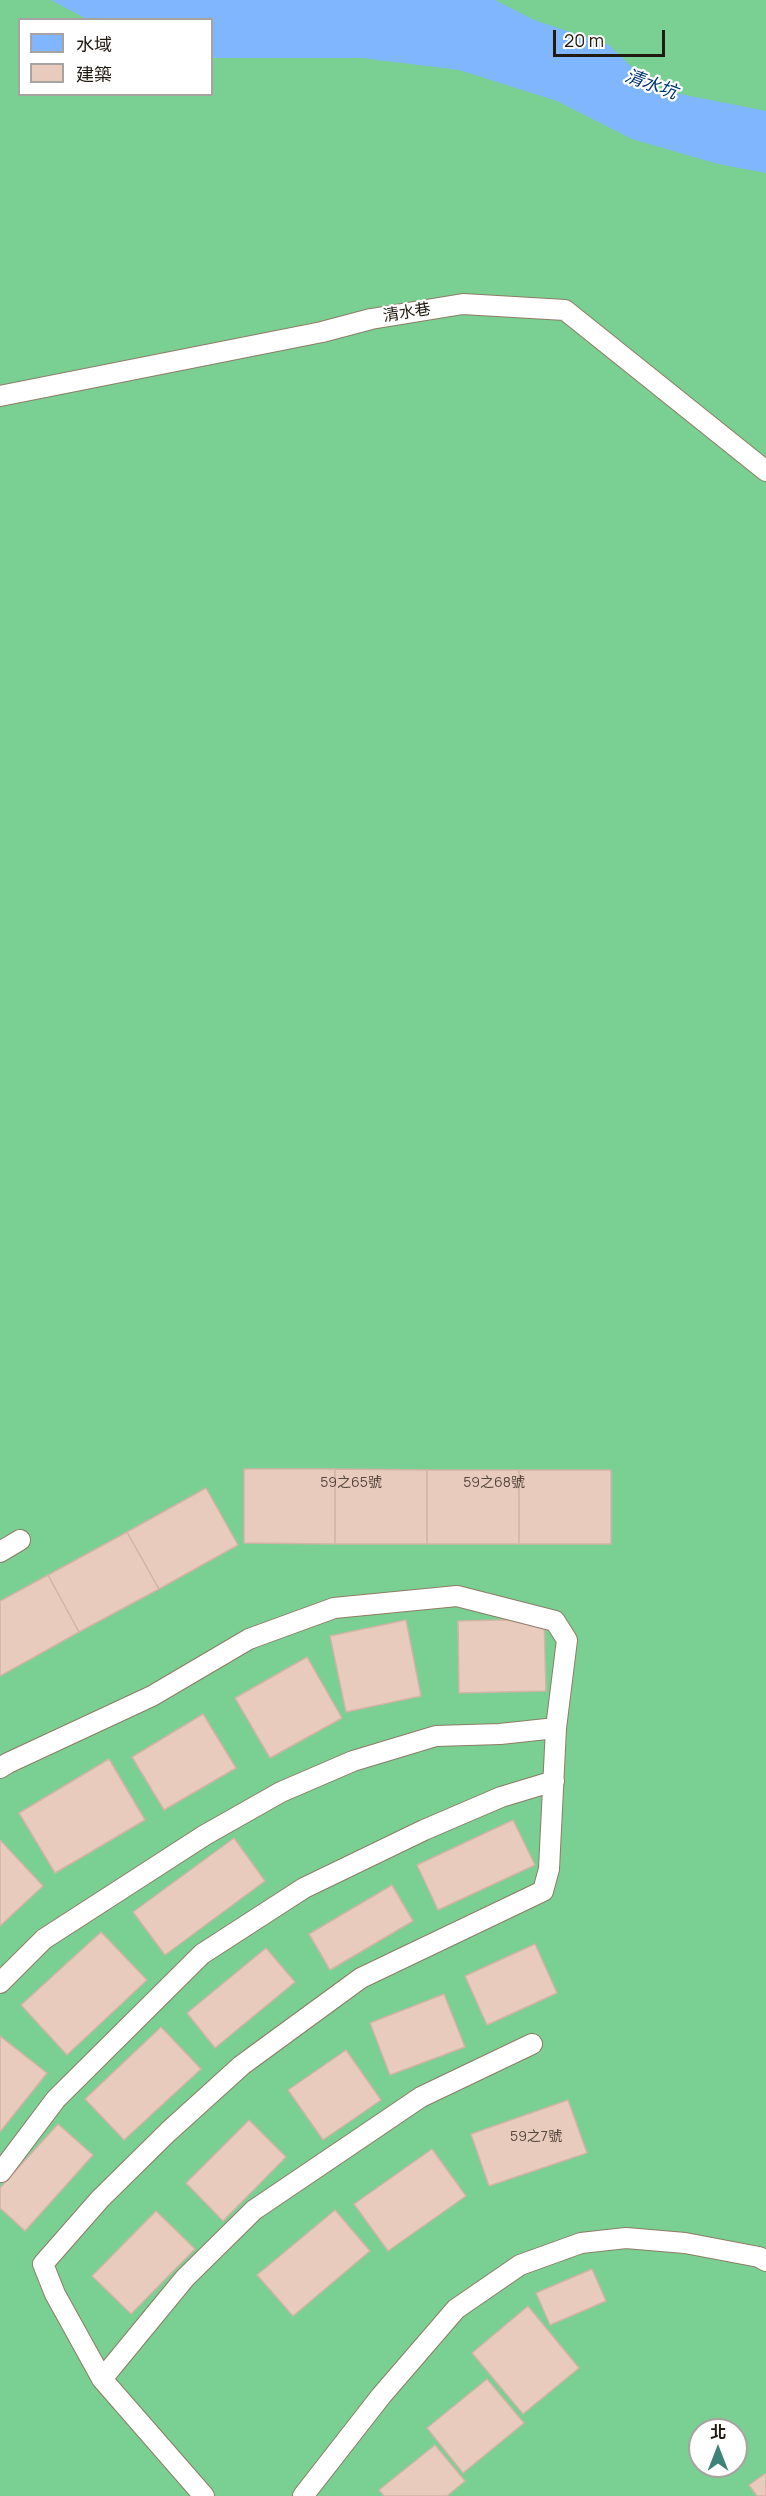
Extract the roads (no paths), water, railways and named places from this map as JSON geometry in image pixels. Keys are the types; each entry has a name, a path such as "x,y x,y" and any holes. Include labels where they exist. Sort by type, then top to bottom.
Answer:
{"lane":[{"name":"清水巷","path":"0,396 322,332 371,319 463,304 565,310 766,471"},
{"path":"0,1552 20,1540"},
{"path":"3,1760 152,1696 249,1639 334,1608 457,1596 555,1621 567,1640 556,1728 549,1869 543,1891 361,1978 242,2065 168,2132 100,2199 43,2264 55,2294 102,2379 204,2496"},
{"path":"0,1983 54,1932 204,1835 281,1792 353,1761 436,1736 500,1734 556,1728"},
{"path":"1,2172 56,2098 202,1954 304,1888 424,1830 501,1797 554,1781"},
{"path":"102,2379 185,2277 254,2210 421,2097 532,2044"},
{"path":"303,2496 381,2396 456,2309 520,2265 581,2243 626,2238 686,2243 759,2257 766,2261"}],"water":[{"path":"51,0 495,0 534,20 609,45 655,89 766,111 766,173 718,164 632,139 557,101 459,70 362,58 213,58 213,18 85,18"}],"water label":[{"name":"清水坑","path":"651,85"}]}
